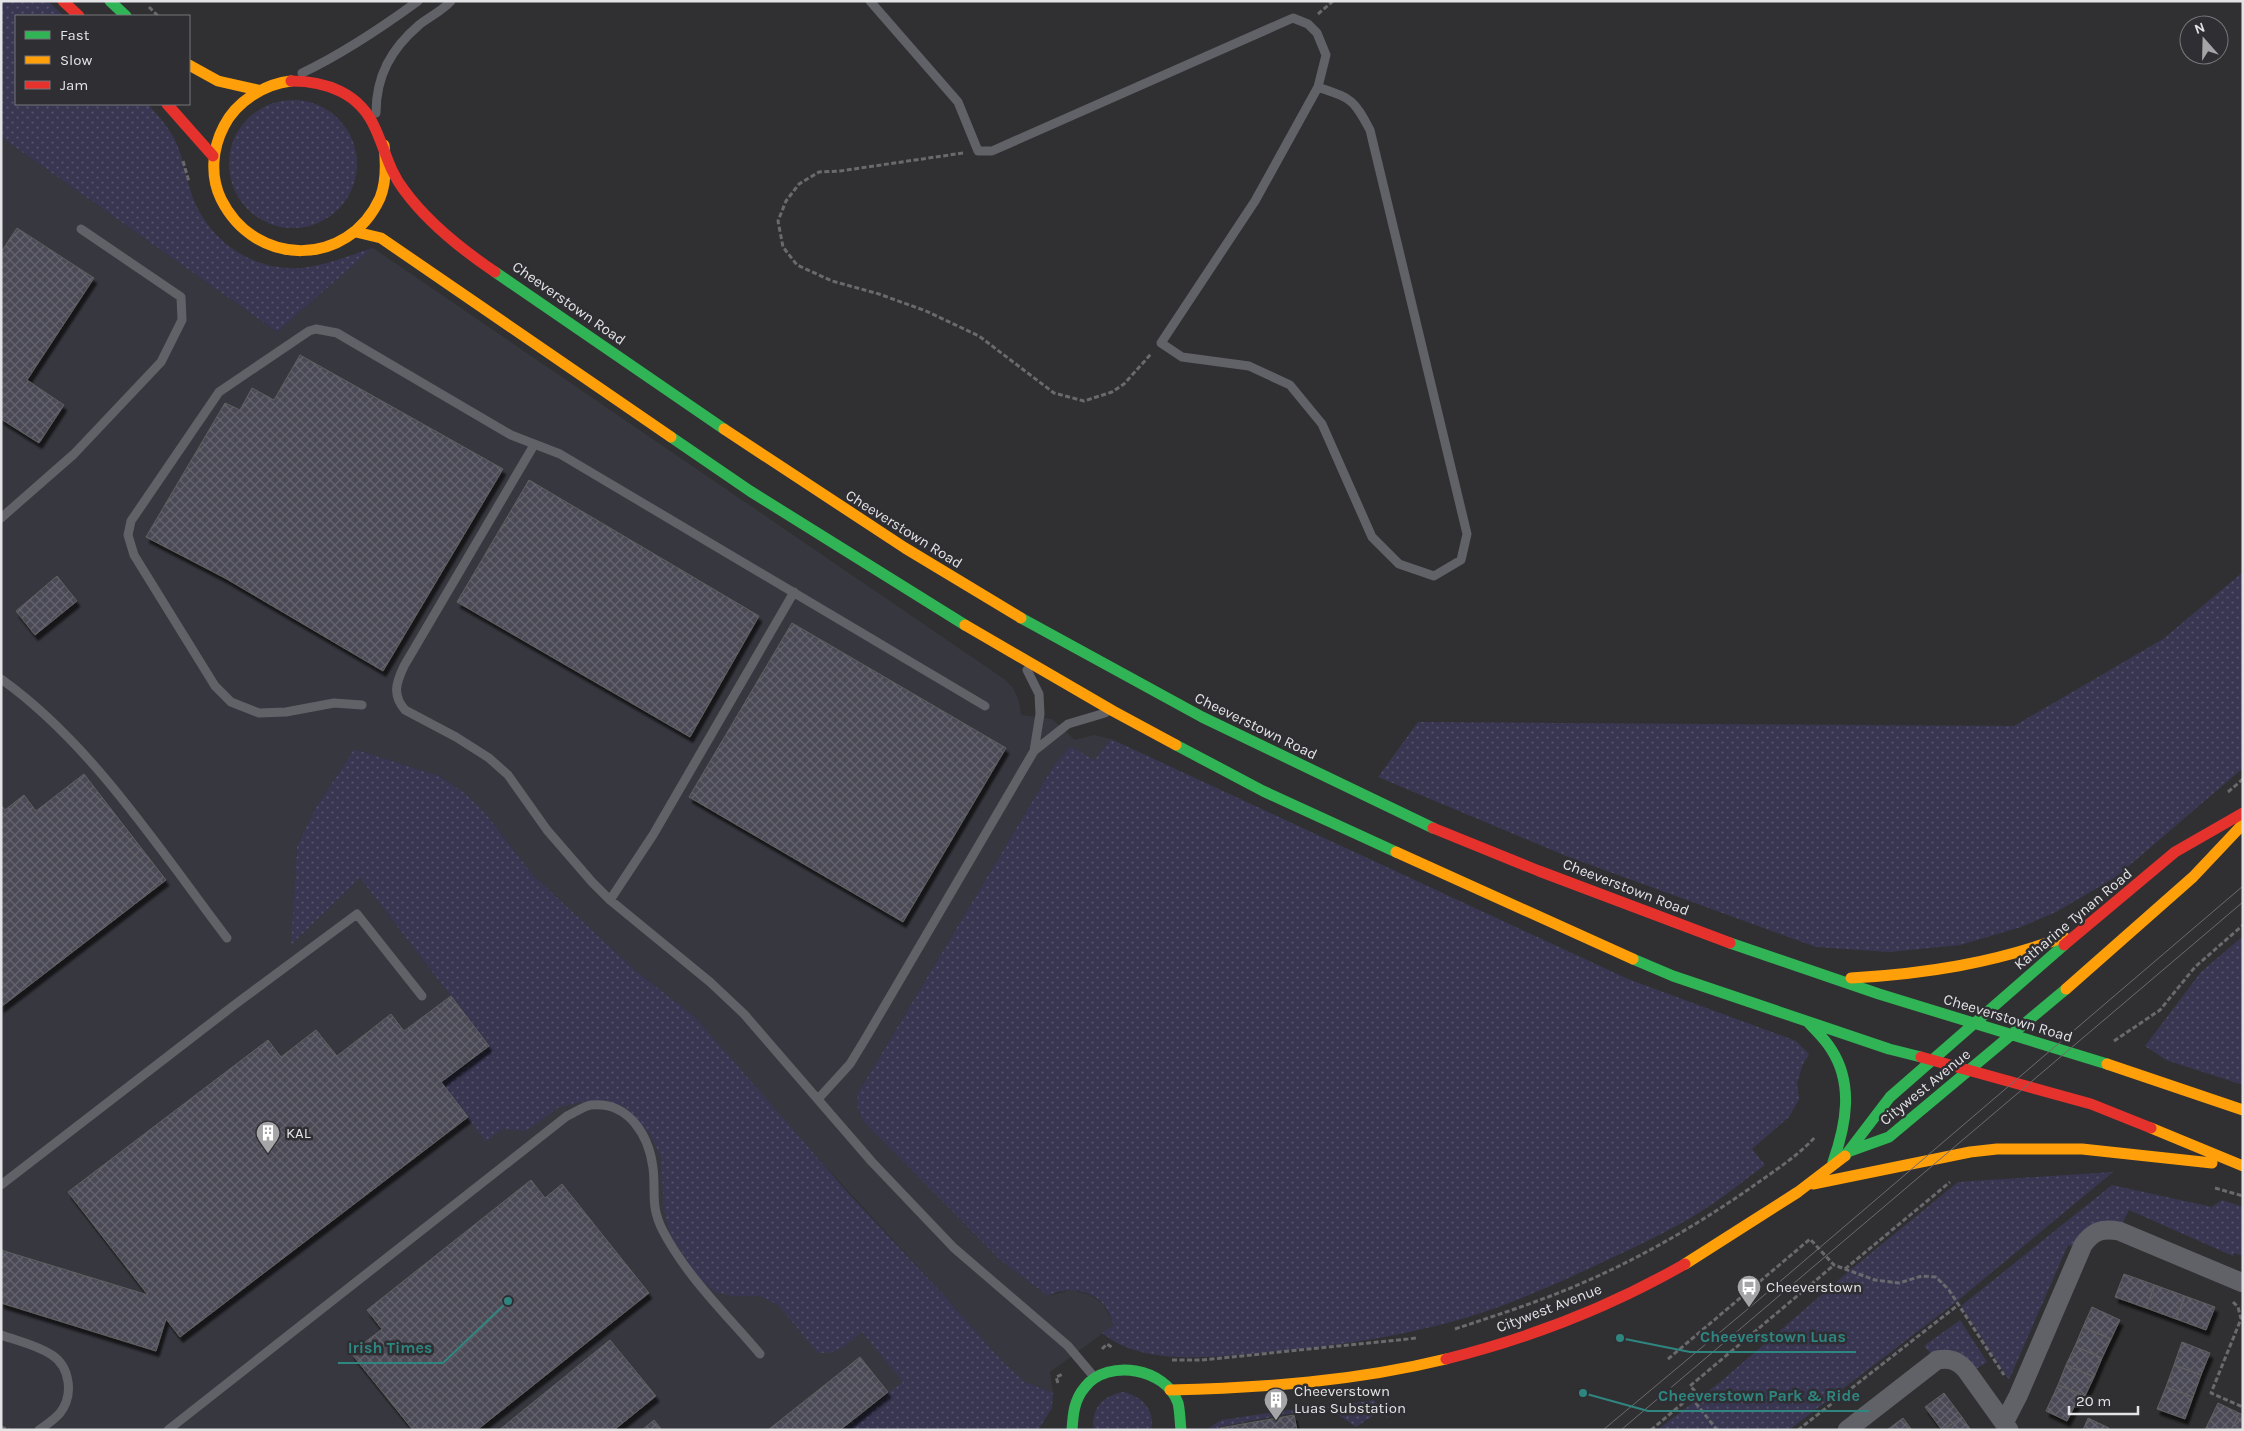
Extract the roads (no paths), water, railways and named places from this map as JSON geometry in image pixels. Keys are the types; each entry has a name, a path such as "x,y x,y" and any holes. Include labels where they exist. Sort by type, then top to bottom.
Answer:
{"main road":[{"path":"63,1 78,15"},
{"path":"110,1 125,15"},
{"path":"190,66 218,81 258,90"},
{"name":"Cheeverstown Road","path":"384,145 386,169 382,192 372,214 356,232 330,247 301,252 272,248 263,244 246,234 226,212 215,185 213,156 221,129 236,106 258,90 286,80 315,80 343,90 361,105 375,124 384,145 393,173 414,204 443,232 510,282 834,503 990,600 1096,662 1294,763 1435,828 1577,886 1833,979 2012,1034 2243,1110"},
{"path":"168,105 213,156"},
{"path":"356,232 381,238 750,491 931,605 1113,711 1263,791 1544,920 1673,976 1930,1061 1970,1070 2091,1104 2243,1166"},
{"name":"Katharine Tynan Road","path":"1930,1061 2175,852 2243,812"},
{"path":"2012,1034 2193,878 2243,824"},
{"path":"1833,979 1908,976 1964,968 2012,956 2085,929"},
{"path":"1806,1021 1833,1051 1842,1072 1846,1118 1830,1167"},
{"name":"Citywest Avenue","path":"1850,1151 1889,1137 2012,1034"},
{"name":"Citywest Avenue","path":"1170,1390 1220,1390 1386,1371 1450,1358 1517,1339 1576,1317 1704,1253 1808,1185 1850,1151 1878,1109 1930,1061"},
{"path":"1808,1185 1970,1152 1997,1149 2082,1149 2243,1166"},
{"path":"1069,1427 1074,1405 1082,1390 1095,1378 1118,1370 1143,1371 1158,1379 1170,1390 1178,1404 1182,1420 1182,1430"},
{"path":"1206,1402 1220,1390"},
{"path":"1182,1430 1192,1413"}],"street":[{"path":"2007,1426 2082,1245 2091,1234 2105,1229 2119,1231 2243,1284"},
{"path":"1847,1430 1937,1360 1948,1359 1960,1363 2007,1426"}],"lane":[{"path":"286,80 332,58 380,30 418,1"},
{"path":"375,124 376,97 381,78 384,68 396,47 419,25 451,1"},
{"path":"870,1 958,102 978,151 992,151 1293,18 1308,24 1317,33 1326,55 1318,87 1255,201 1161,343 1182,357 1249,366 1290,386 1322,424 1372,537 1399,564 1434,576 1461,560 1467,534 1370,130 1359,110 1348,97 1318,87"},
{"path":"1,518 74,454 135,392 161,362 182,320 181,297 81,228"},
{"path":"362,705 334,703 286,712 258,713 231,702 216,686 134,555 128,535 131,521 219,392 309,331 316,329 337,333 511,435 560,454 985,706"},
{"path":"534,445 404,666 395,690 400,704 405,710 489,758 508,775 547,830 574,863 610,900 710,982 744,1014 872,1162 954,1248 1068,1346 1095,1378"},
{"path":"610,900 653,835 794,592"},
{"path":"818,1099 850,1064 1034,751 1040,714 1039,694 1022,658"},
{"path":"1,679 22,694 95,766 227,938"},
{"path":"1034,751 1068,724 1085,717 1113,711"},
{"path":"1,1185 233,1006 357,914 422,996"},
{"path":"168,1430 567,1116 591,1105 620,1109 636,1123 648,1145 653,1170 653,1202 663,1231 692,1274 760,1354"},
{"path":"1,1335 34,1346 52,1355 62,1364 67,1376 68,1396 60,1412 39,1430"}],"tram line":[{"path":"1603,1430 1749,1308 2243,886"},
{"path":"1621,1430 2243,902"}],"place":[{"name":"KAL","path":"268,1154"},
{"name":"Irish Times","path":"508,1301"},
{"name":"Cheeverstown","path":"1749,1308"},
{"name":"Cheeverstown Luas","path":"1620,1338"},
{"name":"Cheeverstown Park & Ride","path":"1583,1393"},
{"name":"Cheeverstown Luas Substation","path":"1276,1421"}]}
